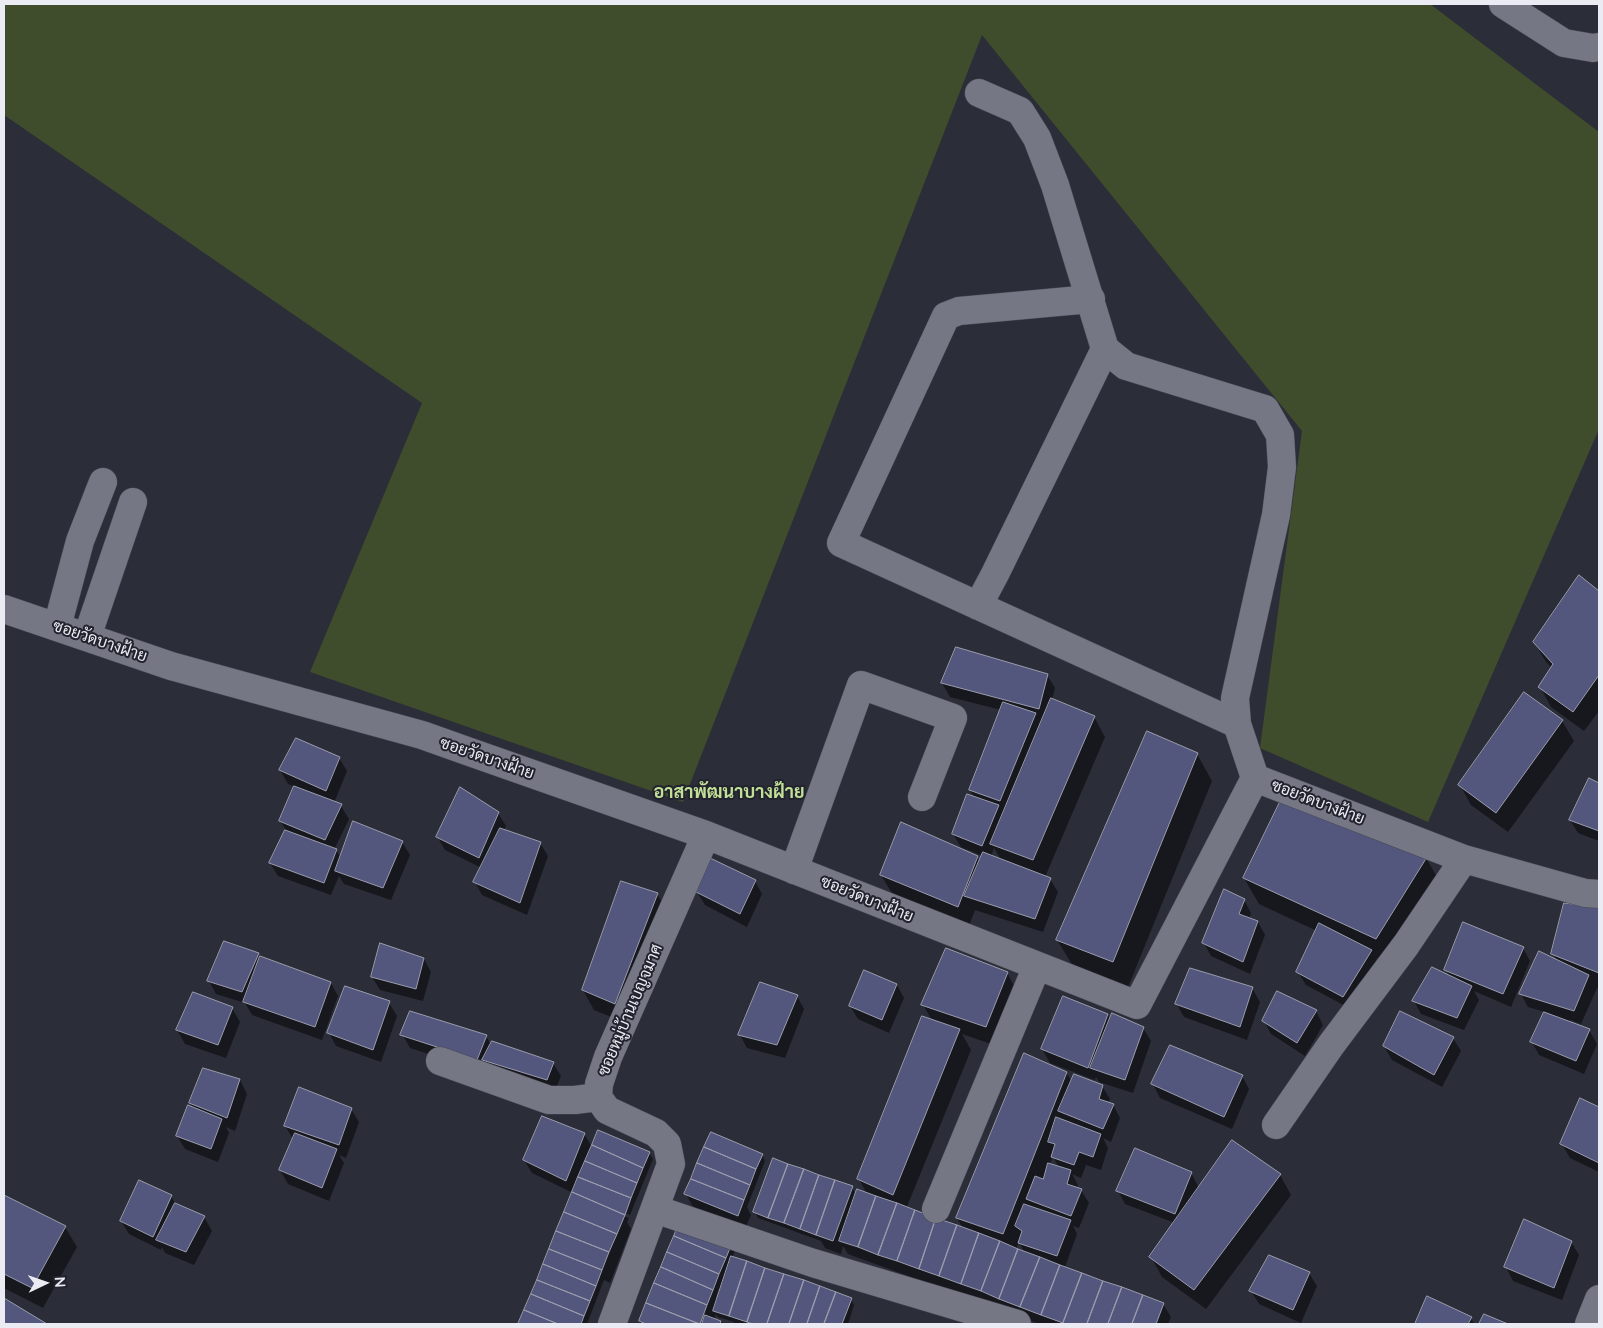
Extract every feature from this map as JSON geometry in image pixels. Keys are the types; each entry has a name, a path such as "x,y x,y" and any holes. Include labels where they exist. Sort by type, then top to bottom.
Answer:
{"street":[{"path":"1503,4 1564,43 1599,48"},
{"path":"979,93 1020,112 1036,138 1055,185 1091,299 1097,327 1106,349 1126,366 1264,409 1280,436 1282,468 1276,515 1234,698 1237,724 1255,778"},
{"path":"1091,299 959,311 946,316 840,543 1237,724"},
{"path":"978,606 1106,349"},
{"path":"57,627 80,540 103,482"},
{"path":"87,637 133,502"},
{"name":"ซอยวัดบางฝ้าย","path":"4,609 171,666 422,735 706,835 1137,1006 1255,778 1464,859 1584,893 1599,894"},
{"path":"794,870 861,685 953,718 922,797"},
{"name":"ซอยหมู่บ้านเบญจมาศ","path":"612,1324 670,1164 667,1144 656,1133 607,1110 598,1097 599,1084 608,1057 706,835"},
{"path":"1276,1125 1331,1045 1406,945 1464,859"},
{"path":"936,1209 1037,966"},
{"path":"440,1061 550,1100 598,1097"},
{"path":"655,1209 813,1263 1017,1324"},
{"path":"1589,1324 1599,1299"}],"green space":[{"path":"4,4 1430,4 1599,132 1599,429 1428,822 1260,748 1302,431 982,35 683,802 310,672 422,403 4,115"}],"building":[{"path":"1579,575 1599,591 1599,675 1573,712 1538,687 1553,664 1533,642"},
{"path":"956,647 1048,674 1039,709 941,683"},
{"path":"1524,692 1563,720 1496,813 1458,785"},
{"path":"1051,698 1095,716 1033,860 990,844"},
{"path":"1003,702 1036,713 1000,801 969,790"},
{"path":"1147,731 1198,753 1113,962 1056,940"},
{"path":"296,738 340,757 326,791 279,770"},
{"path":"1589,778 1599,783 1599,831 1569,820"},
{"path":"294,786 342,804 325,840 279,821"},
{"path":"460,787 499,812 479,858 436,837"},
{"path":"967,794 999,805 982,846 952,834"},
{"path":"1281,800 1427,857 1376,939 1243,878"},
{"path":"353,821 403,841 383,888 335,871"},
{"path":"901,822 978,856 958,907 880,875"},
{"path":"500,828 541,842 520,903 473,882"},
{"path":"285,830 337,849 324,883 269,863"},
{"path":"983,852 1051,878 1035,919 964,896"},
{"path":"710,858 756,880 740,914 696,892"},
{"path":"621,881 658,893 615,1004 582,990"},
{"path":"1224,889 1245,899 1239,914 1258,921 1243,962 1202,943"},
{"path":"1564,903 1599,907 1599,973 1551,954"},
{"path":"1463,922 1524,947 1503,994 1444,970"},
{"path":"1319,923 1372,950 1343,997 1296,972"},
{"path":"224,941 259,953 242,992 207,981"},
{"path":"380,943 424,958 416,989 371,977"},
{"path":"946,948 1008,972 986,1027 921,1005"},
{"path":"1539,951 1589,975 1574,1011 1519,994"},
{"path":"260,956 331,982 315,1027 243,1002"},
{"path":"1432,967 1472,986 1457,1018 1412,1001"},
{"path":"1190,968 1253,987 1240,1027 1175,1004"},
{"path":"864,970 897,984 882,1020 849,1006"},
{"path":"760,982 798,995 777,1045 738,1035"},
{"path":"345,986 390,1001 373,1050 327,1033"},
{"path":"1277,991 1317,1010 1297,1043 1262,1021"},
{"path":"193,992 233,1007 218,1045 176,1030"},
{"path":"1063,996 1108,1014 1088,1068 1041,1049"},
{"path":"410,1011 487,1035 477,1060 400,1035"},
{"path":"1400,1011 1454,1037 1434,1075 1383,1046"},
{"path":"1544,1012 1590,1029 1576,1061 1530,1042"},
{"path":"1112,1013 1144,1027 1125,1080 1090,1068"},
{"path":"922,1016 960,1029 893,1195 857,1179"},
{"path":"492,1041 554,1062 547,1080 482,1060"},
{"path":"1170,1045 1243,1075 1224,1117 1151,1084"},
{"path":"1024,1053 1067,1072 1003,1234 956,1218"},
{"path":"203,1068 240,1079 227,1118 189,1103"},
{"path":"1074,1074 1103,1085 1099,1099 1114,1104 1103,1129 1058,1111"},
{"path":"299,1087 352,1108 339,1145 284,1126"},
{"path":"1580,1098 1599,1107 1599,1163 1560,1144"},
{"path":"188,1105 222,1119 211,1149 176,1136"},
{"path":"542,1116 585,1133 566,1181 523,1160"},
{"path":"1056,1117 1101,1134 1093,1157 1079,1152 1074,1165 1051,1157 1055,1144 1048,1142"},
{"path":"598,1130 650,1152 643,1168 592,1145"},
{"path":"711,1132 763,1154 756,1169 704,1147"},
{"path":"295,1133 337,1149 322,1188 279,1170"},
{"path":"1232,1140 1281,1174 1194,1290 1149,1257"},
{"path":"592,1145 643,1168 637,1183 585,1161"},
{"path":"704,1147 756,1169 750,1185 697,1163"},
{"path":"1135,1148 1192,1172 1175,1214 1116,1191"},
{"path":"773,1158 788,1164 768,1218 753,1212"},
{"path":"585,1161 637,1183 631,1198 578,1177"},
{"path":"697,1163 750,1185 744,1200 691,1179"},
{"path":"1048,1163 1071,1170 1067,1184 1082,1189 1071,1216 1026,1199 1035,1176 1043,1179"},
{"path":"788,1164 804,1169 784,1223 768,1218"},
{"path":"804,1169 819,1175 800,1229 784,1223"},
{"path":"819,1175 835,1180 816,1235 800,1229"},
{"path":"578,1177 631,1198 625,1215 572,1192"},
{"path":"691,1179 744,1200 738,1216 684,1194"},
{"path":"139,1180 172,1195 153,1237 120,1221"},
{"path":"835,1180 853,1186 833,1241 816,1235"},
{"path":"857,1189 876,1196 858,1247 839,1241"},
{"path":"572,1192 625,1215 617,1234 564,1212"},
{"path":"4,1195 66,1226 32,1288 4,1274"},
{"path":"876,1196 897,1203 878,1255 858,1247"},
{"path":"175,1203 205,1216 186,1252 156,1240"},
{"path":"897,1203 915,1210 897,1261 878,1255"},
{"path":"1024,1204 1071,1220 1057,1256 1018,1243 1022,1231 1015,1226"},
{"path":"915,1210 936,1218 919,1269 897,1261"},
{"path":"564,1212 617,1234 609,1252 556,1231"},
{"path":"936,1218 957,1225 939,1276 919,1269"},
{"path":"1524,1219 1572,1241 1554,1288 1504,1267"},
{"path":"680,1221 732,1243 726,1258 674,1236"},
{"path":"957,1225 979,1233 961,1284 939,1276"},
{"path":"556,1231 609,1252 602,1270 549,1249"},
{"path":"979,1233 1000,1241 981,1291 961,1284"},
{"path":"674,1236 726,1258 719,1274 667,1252"},
{"path":"1000,1241 1018,1249 999,1299 981,1291"},
{"path":"549,1249 602,1270 596,1286 543,1264"},
{"path":"1018,1249 1040,1257 1020,1307 999,1299"},
{"path":"667,1252 719,1274 713,1290 661,1267"},
{"path":"1269,1255 1310,1272 1293,1310 1249,1291"},
{"path":"731,1256 747,1261 729,1316 713,1311"},
{"path":"1040,1257 1060,1265 1041,1315 1020,1307"},
{"path":"747,1261 765,1268 747,1322 729,1316"},
{"path":"543,1264 596,1286 590,1301 537,1280"},
{"path":"1060,1265 1082,1273 1063,1323 1041,1315"},
{"path":"661,1267 713,1290 707,1305 654,1283"},
{"path":"765,1268 784,1274 767,1324 753,1324 747,1322"},
{"path":"1082,1273 1103,1281 1087,1324 1065,1324 1063,1323"},
{"path":"784,1274 804,1280 789,1324 767,1324"},
{"path":"537,1280 590,1301 584,1316 531,1294"},
{"path":"804,1280 820,1286 807,1324 789,1324"},
{"path":"1103,1281 1122,1287 1108,1324 1087,1324"},
{"path":"654,1283 707,1305 700,1324 646,1303"},
{"path":"820,1286 836,1292 824,1324 807,1324"},
{"path":"1122,1287 1143,1295 1132,1324 1108,1324"},
{"path":"836,1292 852,1298 842,1324 824,1324"},
{"path":"531,1294 584,1316 581,1324 558,1324 524,1310"},
{"path":"1143,1295 1164,1303 1156,1324 1132,1324"},
{"path":"1427,1296 1472,1317 1468,1324 1415,1324"},
{"path":"4,1298 47,1324 4,1324"},
{"path":"646,1303 699,1324 646,1324 639,1321"},
{"path":"524,1310 558,1324 518,1324"},
{"path":"1484,1314 1508,1324 1479,1324"},
{"path":"705,1315 721,1321 720,1324 702,1324"}],"district":[{"name":"อาสาพัฒนาบางฝ้าย","path":"729,792"}]}
